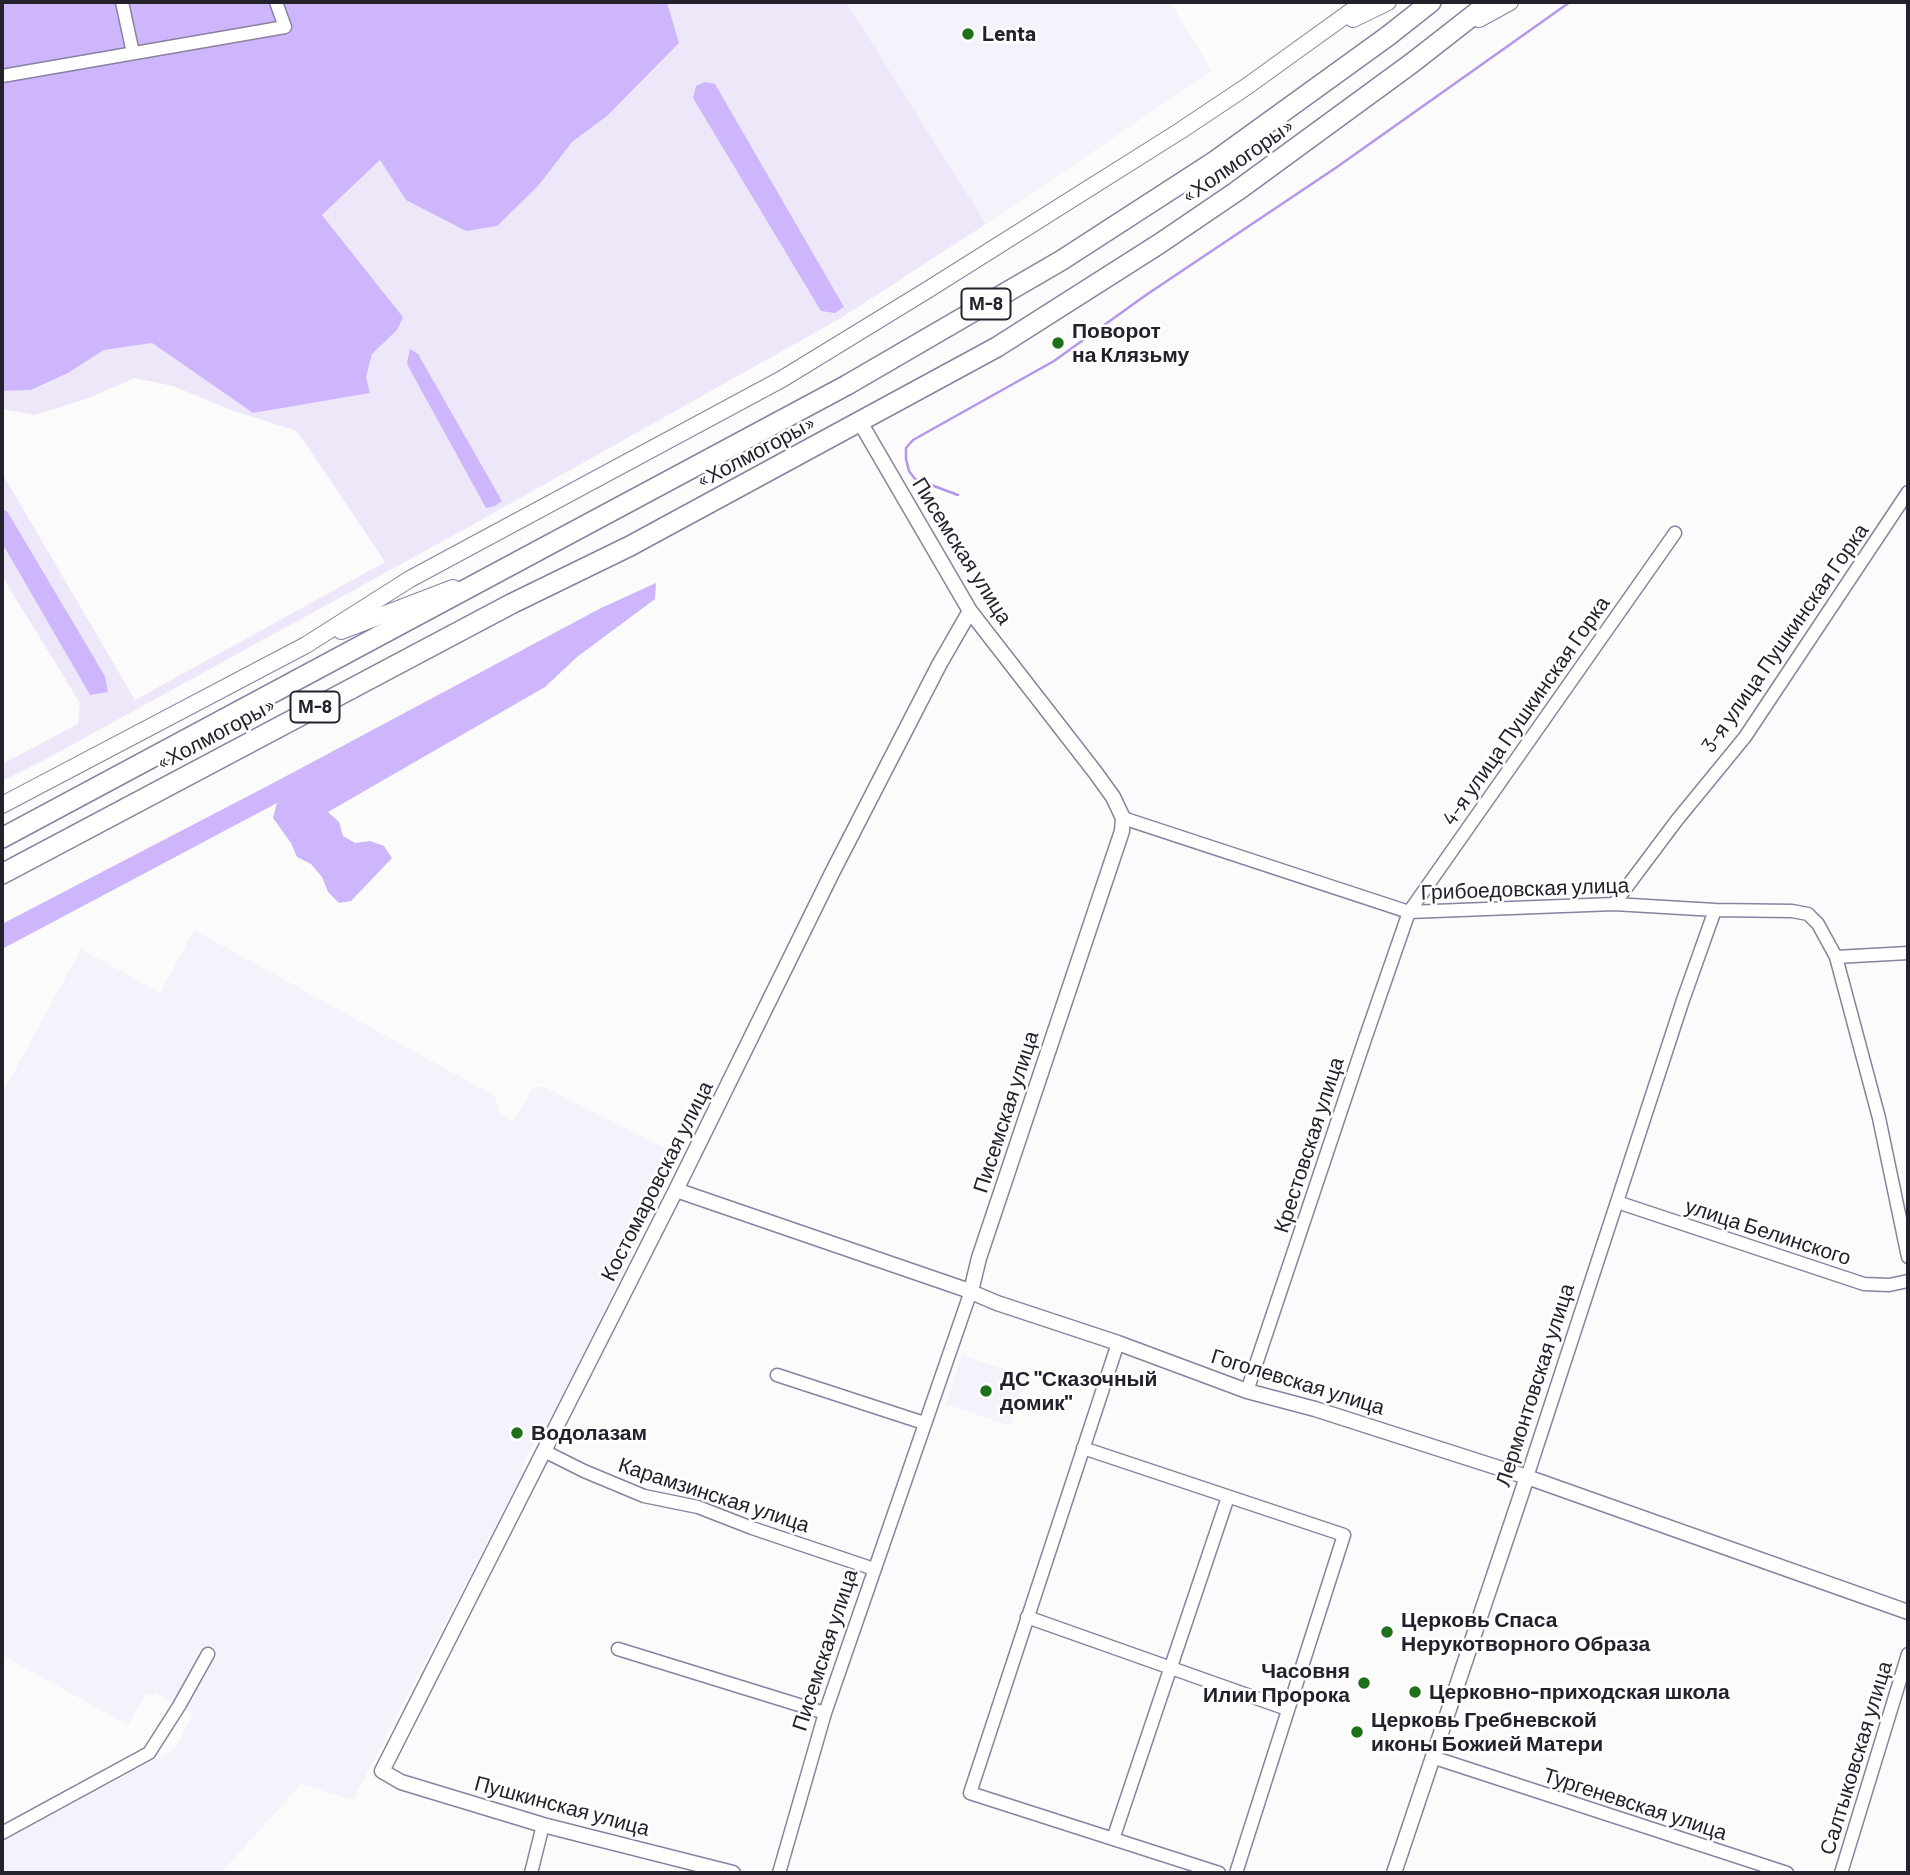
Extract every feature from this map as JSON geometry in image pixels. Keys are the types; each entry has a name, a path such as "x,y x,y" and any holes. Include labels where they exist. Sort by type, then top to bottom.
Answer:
{"highway":[{"name":"«Холмогоры»","path":"2,838 847,385 1062,260 1215,161 1431,2"},
{"name":"«Холмогоры»","path":"2,874 511,604 630,545 997,347 1237,191 1490,2"}],"main road":[{"path":"2,805 306,645 410,579 782,379 1180,131 1364,2"},
{"path":"1315,38 1388,2"},
{"path":"1443,38 1510,2"},
{"path":"306,645 516,564"}],"street":[{"path":"122,2 133,53"},
{"path":"2,62 3,76 285,27 276,2"},
{"name":"Писемская улица","path":"779,1873 825,1713 971,1291 979,1258 1122,831 1123,818 1113,797 1095,772 970,611 860,422"},
{"name":"3-я улица Пушкинская Горка","path":"1614,904 1677,820 1745,737 1908,492"},
{"name":"4-я улица Пушкинская Горка","path":"1409,912 1675,533"},
{"name":"Костомаровская улица","path":"382,1771 676,1190 832,873 970,611"},
{"name":"Грибоедовская улица","path":"1123,818 1409,912 1614,904 1792,911 1808,915 1818,924 1836,957"},
{"name":"Лермонтовская улица","path":"1394,1873 1715,910"},
{"name":"Крестовская улица","path":"1247,1391 1409,912"},
{"path":"1908,953 1836,957 1879,1118 1908,1256"},
{"name":"Гоголевская улица","path":"676,1190 971,1291 997,1303 1118,1343 1247,1391 1315,1409 1527,1477 1908,1612"},
{"name":"улица Белинского","path":"1617,1202 1864,1284 1889,1285 1908,1281"},
{"path":"1118,1343 970,1793 1219,1873"},
{"path":"777,1375 924,1423"},
{"path":"1083,1448 1344,1535 1236,1873"},
{"name":"Карамзинская улица","path":"544,1451 644,1496 698,1507 874,1569"},
{"path":"1114,1839 1228,1497"},
{"path":"1027,1617 1287,1709"},
{"path":"618,1649 825,1713"},
{"path":"2,1833 149,1753 208,1654"},
{"name":"Салтыковская улица","path":"1841,1873 1908,1654"},
{"name":"Тургеневская улица","path":"1432,1757 1787,1873"},
{"name":"Пушкинская улица","path":"382,1771 401,1782 543,1825 733,1873"},
{"path":"531,1873 543,1825"}],"shaded area":[{"path":"2,2 667,2 679,43 607,116 572,142 538,186 497,226 466,231 406,200 380,160 322,215 403,317 397,330 372,354 366,377 370,393 253,413 152,343 104,350 68,373 31,390 2,391"},
{"path":"667,2 846,2 986,224 841,318 465,529 2,781 2,764 78,724 80,703 2,576 2,543 90,695 108,692 105,676 7,511 2,510 2,473 135,700 385,562 297,431 231,410 173,386 134,378 89,398 35,415 2,409 2,391 31,390 68,373 104,350 152,343 253,413 369,393 366,377 372,354 403,317 322,215 380,160 440,217 466,231 538,186 572,142 607,116 679,43","holes":["409,368 502,500 495,506 486,507"]},
{"path":"846,2 1170,2 1212,71 986,224"},
{"path":"705,82 715,84 844,307 835,313 821,311 693,98 696,86"},
{"path":"410,349 418,354 502,501 495,506 486,508 409,368 407,363"},
{"path":"2,510 7,511 105,676 108,692 90,695 2,543"},
{"path":"656,583 655,599 577,657 545,687 328,812 339,822 343,836 355,843 370,841 384,846 392,858 351,901 339,903 328,892 322,877 311,864 297,857 291,843 273,818 277,803 2,949 2,924 601,608"},
{"path":"194,930 495,1096 501,1114 514,1121 533,1087 544,1087 679,1155 587,1347 541,1436 538,1435 521,1469 524,1471 353,1800 301,1784 221,1873 2,1873 2,1841 175,1749 193,1714 155,1693 153,1696 146,1693 128,1725 2,1655 2,1094 81,949 160,993"},
{"name":"ДС \"Сказочный домик\"","path":"962,1355 1026,1377 1010,1426 946,1404"}],"waterway":[{"path":"958,495 915,479 909,471 906,459 906,448 913,440 1054,361 1146,295 1337,167 1570,2"}],"place":[{"name":"Lenta","path":"968,34"},
{"name":"Поворот на Клязьму","path":"1058,343"},
{"name":"ДС \"Сказочный домик\"","path":"986,1391"},
{"name":"Водолазам","path":"517,1433"},
{"name":"Церковь Спаса Нерукотворного Образа","path":"1387,1632"},
{"name":"Часовня Илии Пророка","path":"1364,1683"},
{"name":"Церковно-приходская школа","path":"1415,1692"},
{"name":"Церковь Гребневской иконы Божией Матери","path":"1357,1732"}]}
